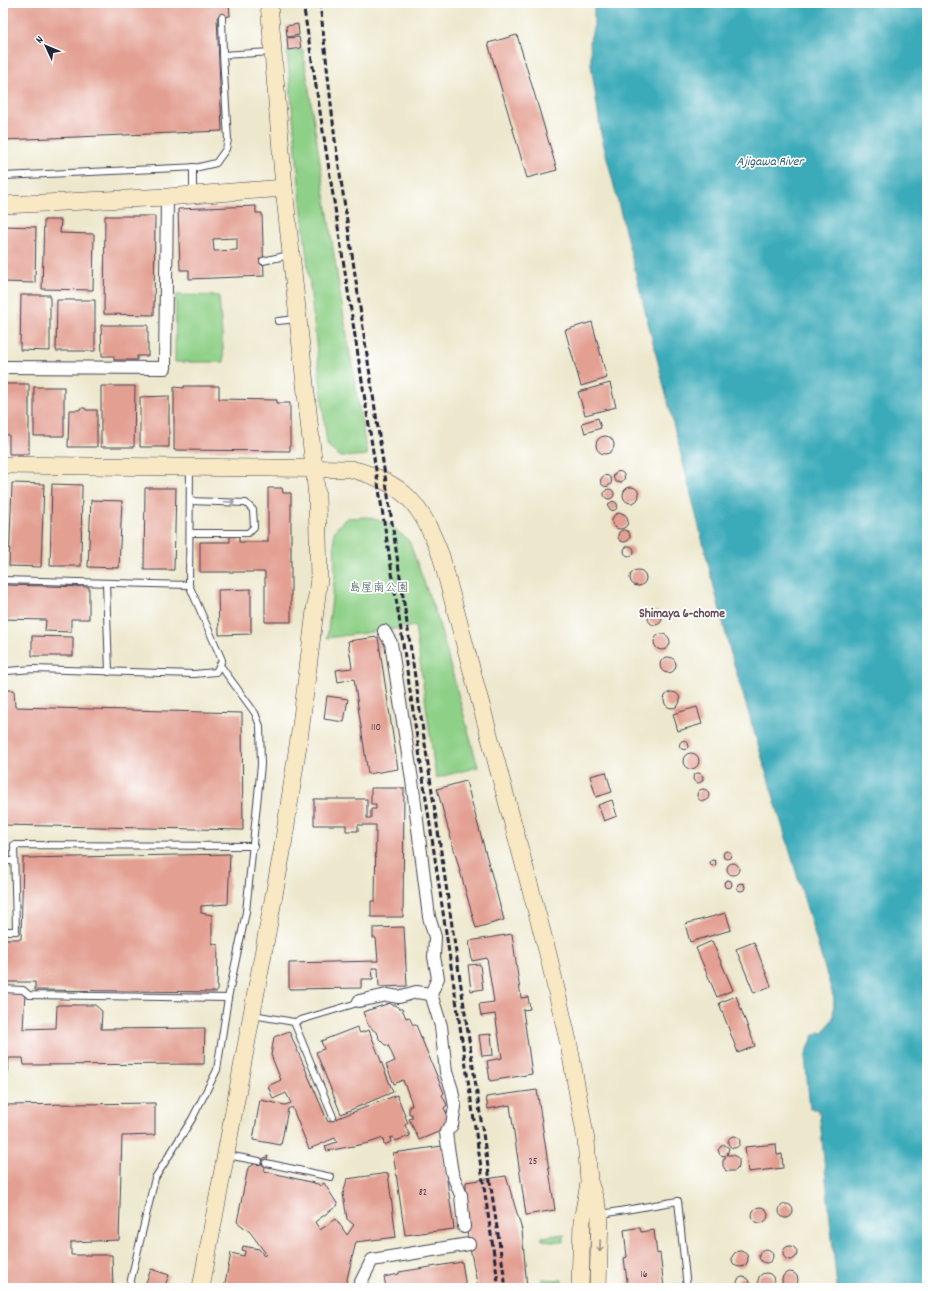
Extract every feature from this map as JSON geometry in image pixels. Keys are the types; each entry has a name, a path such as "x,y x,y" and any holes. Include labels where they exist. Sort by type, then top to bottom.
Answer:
{"street":[{"path":"201,1288 253,1015 282,852 301,724 319,578 314,468 284,188 269,3"},
{"path":"3,205 167,197 284,188"},
{"path":"3,368 165,368 167,197"},
{"path":"3,465 314,468 351,470 380,477 390,482 410,499 419,511 441,556 548,954 569,1045 586,1140 589,1181 582,1221 580,1288"},
{"path":"384,631 391,643 412,780 429,917 435,937 434,957 438,978 431,994 441,1026 446,1072 452,1090 455,1107 452,1125 446,1132 452,1173 461,1195 464,1228"},
{"path":"356,1003 388,995 399,997 416,992 431,994"},
{"path":"589,1181 600,1214 598,1288"},
{"path":"358,1288 372,1260 469,1244"}],"lane":[{"path":"3,176 194,167 216,163 226,149 228,140 222,17"},
{"path":"223,55 273,52"},
{"path":"193,195 194,167"},
{"path":"263,261 291,255"},
{"path":"278,321 297,318"},
{"path":"3,669 8,671 216,672 222,660 190,585 190,467"},
{"path":"190,501 246,503 253,510 254,527 248,533 190,533"},
{"path":"3,580 190,585"},
{"path":"106,582 109,672"},
{"path":"129,1288 155,1178 192,1119 217,1070 228,998 246,912 254,846 261,765 260,726 255,713 220,665"},
{"path":"3,931 16,931 14,845 254,846"},
{"path":"3,861 14,861"},
{"path":"3,989 23,990 29,995 228,998"},
{"path":"253,1015 294,1022 356,1003"},
{"path":"294,1022 333,1117"},
{"path":"227,1154 259,1161"},
{"path":"266,1163 331,1177"},
{"path":"600,1214 678,1201 687,1288"}],"green space":[{"path":"303,50 338,281 367,455 341,457 327,445 300,193 287,51"},
{"path":"176,295 219,296 224,362 175,362"},
{"name":"島屋南公園","path":"367,517 388,523 409,541 438,620 478,767 436,778 415,626 327,638 335,574 334,531 346,518"},
{"path":"564,1234 564,1242 542,1240 542,1237"},
{"path":"542,1279 562,1280 561,1288 543,1288"}],"water":[{"name":"Ajigawa River","path":"594,3 927,3 927,1288 837,1288 819,1111 817,1109 810,1109 805,1057 813,1036 820,1032 823,1033 833,1018 834,999 730,651 601,134 591,64 590,40 594,25"}],"building":[{"path":"3,3 229,3 230,16 217,17 222,131 3,140"},
{"path":"298,24 299,35 287,37 286,26"},
{"path":"517,35 557,170 527,178 488,43"},
{"path":"299,37 301,48 288,50 287,38"},
{"path":"256,206 256,213 262,213 264,276 189,279 189,270 180,270 178,209","holes":["237,238 237,250 214,251 213,239"]},
{"path":"105,216 155,216 154,315 104,314"},
{"path":"44,220 61,220 60,233 94,234 93,290 42,289"},
{"path":"4,226 36,227 35,283 3,282"},
{"path":"21,295 50,295 50,351 20,350"},
{"path":"57,300 95,300 95,351 56,351"},
{"path":"592,322 607,378 581,386 565,330"},
{"path":"101,325 148,325 148,356 137,356 137,360 114,360 114,356 102,356"},
{"path":"610,383 616,407 585,415 578,392"},
{"path":"3,384 29,384 29,454 9,454 9,435 3,435"},
{"path":"101,386 135,386 134,447 101,447"},
{"path":"184,386 219,386 219,399 277,400 277,403 290,403 290,451 174,450 174,387 184,388"},
{"path":"34,387 64,387 64,436 34,436"},
{"path":"169,396 169,447 140,447 140,397"},
{"path":"80,408 85,408 86,410 97,410 97,447 68,447 69,410 80,410"},
{"path":"598,418 601,428 585,433 582,423"},
{"path":"605,436 611,439 614,445 611,451 605,454 599,451 596,445 599,439"},
{"path":"617,472 621,472 623,473 623,481 617,482 614,479 614,475"},
{"path":"604,476 608,476 610,477 610,485 604,486 601,483 601,479"},
{"path":"12,483 44,484 41,567 9,566"},
{"path":"52,484 82,485 81,566 50,566"},
{"path":"628,487 634,487 639,492 637,501 634,503 628,503 623,498 623,492"},
{"path":"3,488 5,488 4,508 3,508"},
{"path":"145,488 176,488 174,570 144,570"},
{"path":"268,488 282,488 283,493 291,493 291,622 265,622 265,572 200,572 200,542 230,542 230,535 239,535 239,542 268,542"},
{"path":"607,489 611,489 614,494 611,499 607,499 604,496 604,492"},
{"path":"91,500 122,501 119,568 88,567"},
{"path":"613,501 618,506 613,511 608,506"},
{"path":"620,513 627,518 628,521 623,528 620,529 613,524 612,521 617,514"},
{"path":"622,530 626,530 630,536 626,542 622,542 618,538 618,534"},
{"path":"629,546 634,551 629,556 624,551"},
{"path":"638,570 644,572 646,578 644,584 638,586 632,584 630,578 632,572"},
{"path":"3,585 89,587 89,619 71,619 71,632 45,631 46,620 3,619"},
{"path":"251,589 251,634 219,635 218,590"},
{"path":"652,611 658,611 662,615 662,621 658,625 652,625 648,621 648,615"},
{"path":"662,634 669,639 670,642 665,649 662,650 655,645 654,642 659,635"},
{"path":"32,636 73,637 73,656 32,656"},
{"path":"378,637 398,769 368,774 354,679 338,682 336,670 352,668 348,641"},
{"path":"668,657 674,659 676,665 674,671 668,673 662,671 660,665 662,659"},
{"path":"3,690 14,690 15,707 242,713 243,830 3,825"},
{"path":"672,692 679,697 680,700 675,707 672,708 665,703 664,700 669,693"},
{"path":"327,696 348,699 344,722 324,719"},
{"path":"697,707 702,724 678,731 673,714"},
{"path":"682,741 686,741 688,745 686,749 682,749 680,747 680,743"},
{"path":"691,753 698,758 699,761 694,768 691,769 684,764 683,761 688,754"},
{"path":"606,772 612,792 596,797 590,776"},
{"path":"696,773 700,773 702,774 702,782 696,783 693,780 693,776"},
{"path":"466,781 504,920 476,928 437,789"},
{"path":"371,788 404,788 403,917 371,917 371,901 375,901 376,825 358,825 358,831 346,831 346,825 314,825 314,799 367,799 367,818 371,818 371,809 376,809 376,804 371,804"},
{"path":"703,789 707,791 709,795 707,799 703,801 699,799 697,795 699,791"},
{"path":"612,800 617,816 604,821 598,805"},
{"path":"727,851 730,852 730,858 727,859 724,858 723,855 724,852"},
{"path":"230,854 228,904 201,906 201,913 212,915 212,943 218,945 217,992 35,990 35,982 3,982 3,939 21,939 23,858"},
{"path":"713,860 716,863 713,866 710,863"},
{"path":"733,863 737,865 739,869 737,873 733,875 729,873 727,869 729,865"},
{"path":"728,880 731,881 731,887 728,888 725,887 724,884 725,881"},
{"path":"739,883 743,883 745,887 743,891 739,891 737,889 737,885"},
{"path":"726,913 731,930 690,942 685,924"},
{"path":"404,927 407,986 379,987 378,968 372,968 373,979 361,979 361,988 289,989 289,963 378,961 376,938 373,938 373,928"},
{"path":"512,934 521,998 528,997 530,1009 523,1010 532,1074 490,1081 487,1061 502,1058 495,1014 481,1016 479,1004 494,1002 487,958 472,961 469,941"},
{"path":"712,941 733,990 717,997 696,948"},
{"path":"754,942 771,986 754,993 736,949"},
{"path":"480,964 483,989 471,991 468,965"},
{"path":"3,992 25,992 23,1029 56,1028 57,1005 95,1005 102,1011 101,1029 205,1028 204,1064 24,1065 23,1058 9,1058 7,1072 3,1072"},
{"path":"736,996 755,1046 738,1053 719,1003"},
{"path":"390,1003 392,1005 396,1005 399,1009 402,1009 406,1018 409,1017 413,1025 416,1025 444,1093 442,1095 447,1105 444,1108 448,1116 446,1119 450,1127 419,1140 409,1119 412,1118 412,1114 409,1114 409,1106 412,1106 403,1080 394,1084 386,1065 395,1061 388,1045 385,1045 379,1039 378,1034 368,1025 363,1012"},
{"path":"357,1027 360,1033 369,1030 393,1092 341,1114 316,1052 324,1049 321,1041"},
{"path":"289,1031 328,1122 397,1095 408,1123 405,1125 410,1136 395,1141 393,1137 390,1138 391,1142 384,1145 383,1138 369,1143 327,1151 325,1146 337,1142 335,1138 309,1149 292,1107 288,1109 281,1145 253,1140 260,1100 285,1105 291,1103 286,1093 273,1099 268,1086 281,1080 271,1055 274,1037"},
{"path":"491,1034 493,1055 482,1056 479,1035"},
{"path":"537,1090 555,1210 526,1215 510,1105 488,1109 486,1097"},
{"path":"155,1103 155,1135 122,1136 119,1240 71,1242 71,1255 112,1255 113,1288 3,1288 3,1105"},
{"path":"734,1136 738,1138 740,1142 738,1146 734,1148 730,1146 728,1142 730,1138"},
{"path":"723,1144 729,1148 727,1155 734,1155 739,1159 739,1167 735,1171 726,1171 723,1166 723,1161 726,1156 720,1155 718,1150"},
{"path":"776,1144 777,1155 782,1154 783,1168 748,1172 745,1147"},
{"path":"442,1146 454,1229 405,1235 393,1153"},
{"path":"268,1156 264,1171 318,1184 320,1186 324,1183 338,1205 315,1222 320,1230 336,1219 347,1235 354,1225 347,1219 343,1194 347,1179 388,1173 396,1237 356,1242 346,1283 343,1288 224,1288 231,1253 244,1256 245,1251 242,1250 243,1246 259,1249 264,1256 266,1254 250,1232 237,1222 248,1168"},
{"path":"506,1176 522,1230 527,1288 478,1288 466,1227 466,1182"},
{"path":"783,1204 789,1204 793,1208 793,1214 789,1218 783,1218 779,1214 779,1208"},
{"path":"760,1207 766,1209 768,1215 766,1221 760,1223 754,1221 752,1215 754,1209"},
{"path":"640,1228 641,1232 654,1230 657,1254 660,1253 664,1288 628,1288 624,1258 627,1257 624,1230"},
{"path":"787,1246 793,1246 797,1250 797,1256 793,1260 787,1260 783,1256 783,1250"},
{"path":"766,1249 771,1251 773,1256 771,1261 766,1263 761,1261 759,1256 761,1251"},
{"path":"740,1251 746,1253 748,1259 746,1265 740,1267 734,1265 732,1259 734,1253"},
{"path":"462,1262 466,1288 386,1288 384,1277 399,1274 399,1272"},
{"path":"151,1269 169,1275 164,1288 144,1288"},
{"path":"787,1272 793,1272 798,1277 796,1286 793,1288 787,1288 782,1283 782,1277"},
{"path":"766,1273 772,1275 774,1281 772,1287 766,1289 760,1287 758,1281 760,1275"},
{"path":"745,1277 748,1278 748,1288 741,1289 738,1288 737,1281 738,1278"}],"railway":[{"path":"303,3 402,637 499,1288"},
{"path":"320,3 335,140 506,1288"}],"district":[{"name":"Shimaya 6-chome","path":"682,612"}]}
